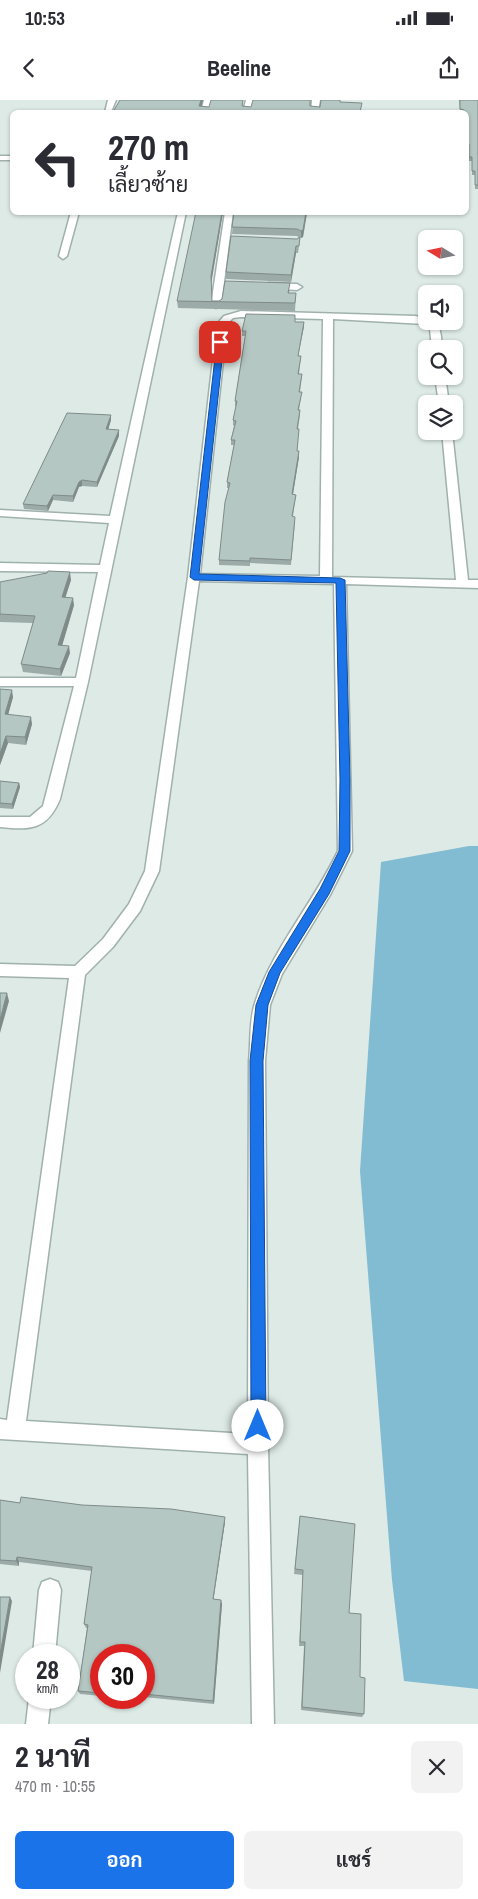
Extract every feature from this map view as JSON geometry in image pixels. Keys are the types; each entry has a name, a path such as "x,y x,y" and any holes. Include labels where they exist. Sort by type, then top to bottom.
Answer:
{"street":[{"path":"63,256 74,215"},
{"path":"0,822 34,823 43,818 49,811 82,682 181,215"},
{"path":"216,305 223,284 229,238 229,215"},
{"path":"258,286 297,287"},
{"path":"258,1445 107,1438 8,1430 78,972 108,943 135,907 152,871 194,577 224,320 230,316 241,314 418,320"},
{"path":"263,1724 258,1445 257,1061 259,1028 262,1005 275,972 325,891 345,851 345,780 333,580 328,316"},
{"path":"448,440 462,583"},
{"path":"0,513 115,520"},
{"path":"0,567 105,569"},
{"path":"194,577 462,583 478,587"},
{"path":"0,682 82,682"},
{"path":"0,970 78,972"},
{"path":"45,1644 50,1590"},
{"path":"37,1724 39,1709"}],"water":[{"path":"478,846 478,1689 404,1681 392,1580 360,1171 381,862"}],"building":[{"path":"120,100 201,100 199,106 209,107 211,100 243,100 242,106 251,107 253,100 310,100 310,106 320,107 321,100 362,103 360,110 114,110"},
{"path":"460,100 478,100 478,185 475,185 475,171 472,171 472,157 469,157 469,110 460,109"},
{"path":"195,215 221,215 211,276 212,301 222,299 225,281 290,283 288,293 296,293 295,303 177,301"},
{"path":"234,215 306,215 303,230 301,231 297,229 232,227"},
{"path":"231,236 297,239 300,237 299,246 296,246 291,275 226,272"},
{"path":"246,314 295,315 295,322 304,322 298,356 301,356 298,374 302,374 299,392 302,392 298,410 300,410 297,429 299,429 297,451 299,451 292,494 296,495 292,516 295,517 291,560 250,558 250,561 219,560 225,502 230,483 227,482 235,440 231,440 236,421 233,420 246,331 242,331"},
{"path":"67,413 111,415 106,429 119,430 97,482 82,480 79,482 73,496 53,495 47,506 23,504"},
{"path":"48,571 70,572 62,597 73,598 58,645 69,646 60,669 21,664 35,616 0,614 0,582 47,573"},
{"path":"0,689 12,690 5,714 31,717 25,737 6,736 0,754"},
{"path":"0,781 19,783 12,804 0,803"},
{"path":"0,993 7,993 0,1020"},
{"path":"21,1497 82,1505 171,1509 225,1517 213,1599 221,1600 213,1701 155,1695 155,1644 90,1644 90,1692 80,1691 80,1678 88,1625 84,1624 92,1567 17,1557 16,1561 0,1560 0,1500 20,1503"},
{"path":"300,1516 355,1524 349,1613 361,1614 360,1677 365,1678 364,1714 302,1707 305,1642 300,1642 303,1570 295,1569"},
{"path":"0,1597 10,1597 0,1655"}],"route":[{"path":"220,342 194,577 340,580 345,851 325,891 275,972 262,1005 259,1028 257,1061 258,1426"}]}
